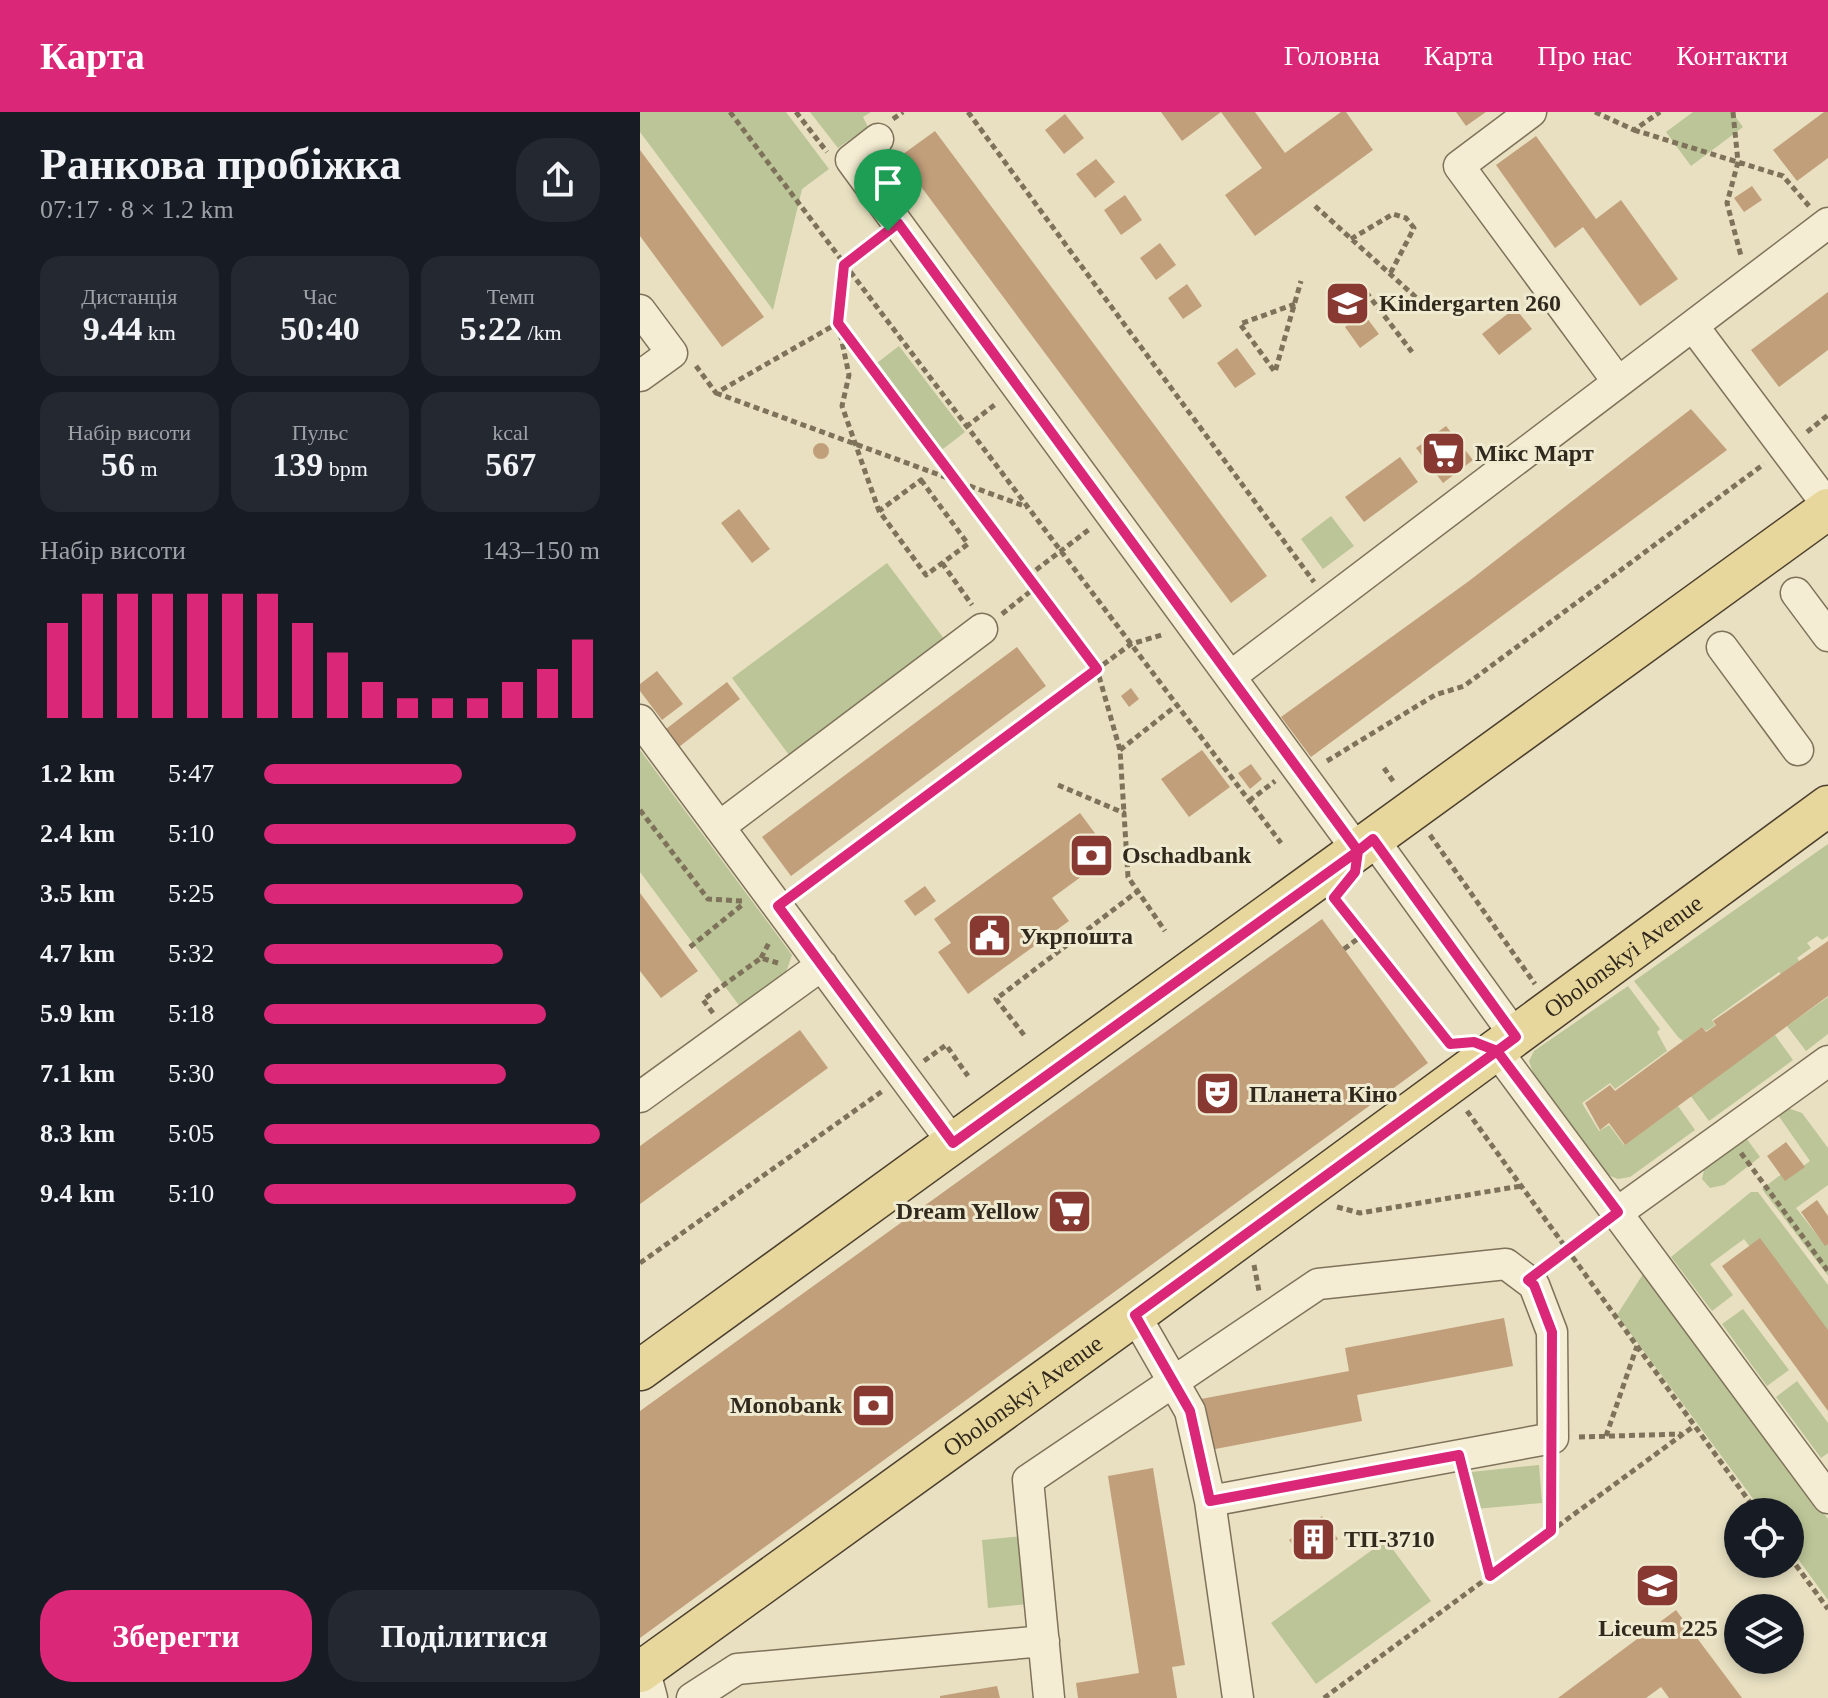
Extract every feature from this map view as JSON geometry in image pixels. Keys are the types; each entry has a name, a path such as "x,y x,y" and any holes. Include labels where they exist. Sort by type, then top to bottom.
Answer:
{"main road":[{"path":"640,1370 1828,508"},
{"name":"Obolonskyi Avenue","path":"646,1679 1828,806"}],"lane":[{"path":"1531,112 1459,166 1618,382"},
{"path":"878,139 851,160 1304,775 1366,845 1506,1044 1618,1212 1828,1498"},
{"path":"1231,676 1826,224"},
{"path":"640,310 672,353 640,376"},
{"path":"1693,326 1828,508"},
{"path":"1796,593 1828,636"},
{"path":"719,827 984,627"},
{"path":"1722,647 1798,750"},
{"path":"640,720 953,1143"},
{"path":"643,1088 822,965"},
{"path":"1618,1212 1828,1061"},
{"path":"1049,1698 1028,1480 1318,1284 1506,1264 1534,1285 1552,1332 1553,1438 1210,1501"},
{"path":"1135,1315 1190,1411 1210,1501 1238,1698"},
{"path":"692,1698 737,1669 1044,1641"}],"path":[{"path":"730,112 1281,843"},
{"path":"968,112 1329,602"},
{"path":"1595,112 1634,130 1783,176 1826,224"},
{"path":"1634,130 1660,112"},
{"path":"1733,112 1738,162 1727,203 1748,283"},
{"path":"1315,206 1420,301"},
{"path":"1351,239 1393,214 1406,218 1414,228 1390,274"},
{"path":"879,511 921,480 968,544 926,575 879,511 842,406 849,375 838,323 844,265 898,223"},
{"path":"1295,304 1240,324 1275,372 1295,304 1301,281"},
{"path":"1366,292 1412,352"},
{"path":"716,393 838,323"},
{"path":"838,323 1097,669 1120,750 1128,877 1165,931"},
{"path":"688,355 716,393 1028,508"},
{"path":"966,427 1019,387"},
{"path":"1249,801 1283,775 1304,775 1435,695 1464,686 1828,415"},
{"path":"1028,576 1060,551"},
{"path":"942,563 984,627 1036,587"},
{"path":"778,906 1131,644"},
{"path":"1120,750 1177,705"},
{"path":"1058,785 1124,813"},
{"path":"640,810 708,899 747,902 690,947"},
{"path":"1366,845 1355,872 1334,898 1450,1044 1506,1044"},
{"path":"1442,851 1552,1009"},
{"path":"1024,1035 996,999 1138,891"},
{"path":"1344,949 1363,935"},
{"path":"761,958 772,937"},
{"path":"640,1263 946,1045 968,1076"},
{"path":"1464,1107 1747,1498"},
{"path":"1726,1133 1828,1271"},
{"path":"1329,1205 1360,1213 1521,1186"},
{"path":"1528,1280 1618,1212"},
{"path":"1606,1436 1637,1346"},
{"path":"1324,1698 1694,1426"},
{"path":"1551,1531 1553,1438 1682,1434"},
{"path":"1459,1455 1490,1576"},
{"path":"1804,1576 1828,1609"}],"green space":[{"path":"640,112 786,112 829,169 802,189 773,310 640,132"},
{"path":"810,112 871,112 863,117 868,127 838,148"},
{"path":"1693,112 1732,112 1743,127 1691,166 1666,132"},
{"path":"899,346 965,432 939,452 873,366"},
{"path":"1331,516 1354,546 1323,569 1301,539"},
{"path":"887,563 951,648 795,763 732,678"},
{"path":"640,750 792,955 785,975 741,1008 640,872"},
{"path":"1828,844 1828,936 1822,940 1817,936 1807,943 1811,948 1797,958 1801,963 1783,976 1779,972 1712,1020 1715,1025 1706,1031 1702,1027 1683,1041 1634,981"},
{"path":"1628,986 1660,1029 1657,1032 1667,1051 1615,1089 1610,1083 1582,1103 1599,1131 1609,1125 1624,1145 1678,1106 1695,1130 1630,1177 1618,1179 1608,1175 1533,1073 1529,1061 1534,1051"},
{"path":"1828,997 1828,1034 1806,1051 1787,1026"},
{"path":"1775,1035 1793,1060 1709,1121 1690,1095"},
{"path":"1785,1107 1802,1113 1828,1148 1828,1185 1796,1208 1825,1245 1828,1243 1828,1276 1762,1189 1795,1164 1799,1169 1810,1161 1776,1112"},
{"path":"1744,1135 1760,1157 1724,1185 1710,1188 1702,1179 1706,1162"},
{"path":"1751,1192 1758,1192 1828,1285 1828,1351 1744,1239 1710,1264 1733,1295 1712,1311 1671,1257"},
{"path":"1645,1271 1828,1519 1828,1600 1804,1567 1804,1498 1753,1498 1617,1315"},
{"path":"1743,1309 1789,1370 1767,1386 1722,1324"},
{"path":"1797,1381 1828,1423 1828,1453 1821,1458 1776,1397"},
{"path":"1539,1465 1542,1503 1475,1509 1471,1472"},
{"path":"1022,1536 1028,1604 988,1608 982,1540"},
{"path":"1386,1540 1431,1601 1316,1684 1271,1623"}],"building":[{"path":"1161,112 1221,112 1182,141"},
{"path":"1221,112 1255,112 1285,153 1341,112 1346,112 1373,150 1255,236 1225,195 1262,168"},
{"path":"1456,112 1486,112 1466,126"},
{"path":"1828,112 1828,158 1797,181 1773,150"},
{"path":"1065,114 1084,138 1064,154 1045,130"},
{"path":"935,131 1267,576 1231,603 899,157"},
{"path":"1536,136 1596,219 1621,200 1678,279 1640,306 1583,227 1555,248 1496,165"},
{"path":"640,150 764,317 722,347 640,236"},
{"path":"1096,159 1115,182 1095,198 1076,174"},
{"path":"1752,186 1762,200 1744,212 1734,198"},
{"path":"1125,195 1142,220 1121,235 1104,210"},
{"path":"1160,243 1176,265 1156,280 1140,258"},
{"path":"1187,284 1202,306 1183,319 1168,298"},
{"path":"1828,292 1828,350 1779,387 1751,350"},
{"path":"1515,308 1532,329 1499,355 1482,334"},
{"path":"1363,313 1379,334 1360,348 1345,327"},
{"path":"1237,348 1256,374 1235,388 1217,363"},
{"path":"1691,409 1727,450 1311,757 1281,717 1469,581"},
{"path":"1446,426 1473,460 1443,483 1416,448"},
{"path":"818,443 824,443 829,451 827,457 818,459 813,454 813,448"},
{"path":"1400,457 1418,482 1364,522 1345,497"},
{"path":"739,509 770,549 752,563 721,523"},
{"path":"1017,647 1046,686 791,876 762,837"},
{"path":"657,671 683,704 662,720 640,691 640,684"},
{"path":"727,682 740,699 679,747 666,729"},
{"path":"1131,688 1139,699 1129,707 1121,696"},
{"path":"1202,750 1230,787 1189,817 1161,779"},
{"path":"1251,764 1262,779 1250,789 1238,773"},
{"path":"1080,813 1111,855 1052,898 1069,921 968,994 938,952 951,943 934,919"},
{"path":"925,886 936,901 915,916 904,901"},
{"path":"640,893 698,971 661,998 640,971"},
{"name":"Dream Yellow","path":"1322,919 1428,1063 640,1638 640,1411"},
{"path":"1828,941 1828,996 1625,1145 1609,1123 1600,1130 1585,1103 1610,1085 1615,1091 1702,1027 1706,1032 1716,1025 1713,1021"},
{"path":"800,1030 828,1068 640,1204 640,1146"},
{"path":"1786,1142 1805,1167 1785,1181 1767,1156"},
{"path":"1817,1200 1828,1216 1828,1244 1825,1246 1801,1212"},
{"path":"1760,1238 1828,1330 1828,1411 1722,1266"},
{"path":"1504,1318 1513,1366 1357,1395 1362,1421 1210,1450 1201,1399 1349,1371 1345,1348"},
{"path":"1153,1468 1185,1665 1172,1667 1177,1698 1078,1698 1076,1683 1139,1673 1108,1476"},
{"name":"ТП-3710","path":"1322,1516 1338,1539 1305,1562 1289,1540"},
{"path":"1676,1610 1742,1698 1669,1698 1661,1687 1646,1698 1558,1698"},
{"path":"997,1686 1000,1698 940,1698 940,1696"}],"place":[{"name":"Kindergarten 260","path":"1348,303"},
{"name":"Мікс Март","path":"1444,453"},
{"name":"Oschadbank","path":"1091,855"},
{"name":"Укрпошта","path":"989,936"},
{"name":"Планета Кіно","path":"1218,1094"},
{"name":"Dream Yellow","path":"1070,1211"},
{"name":"Monobank","path":"873,1405"},
{"name":"ТП-3710","path":"1313,1539"},
{"name":"Liceum 225","path":"1658,1586"}],"route":[{"path":"888,231 844,265 838,323 1097,669 778,906 953,1143 1358,851 1373,839 1516,1037 1497,1051 1618,1212 1528,1280 1534,1285 1552,1332 1551,1531 1490,1576 1459,1455 1210,1501 1190,1411 1135,1315 1497,1051 1474,1042 1450,1044 1334,898 1355,872 1358,851 898,223 888,231"}]}
